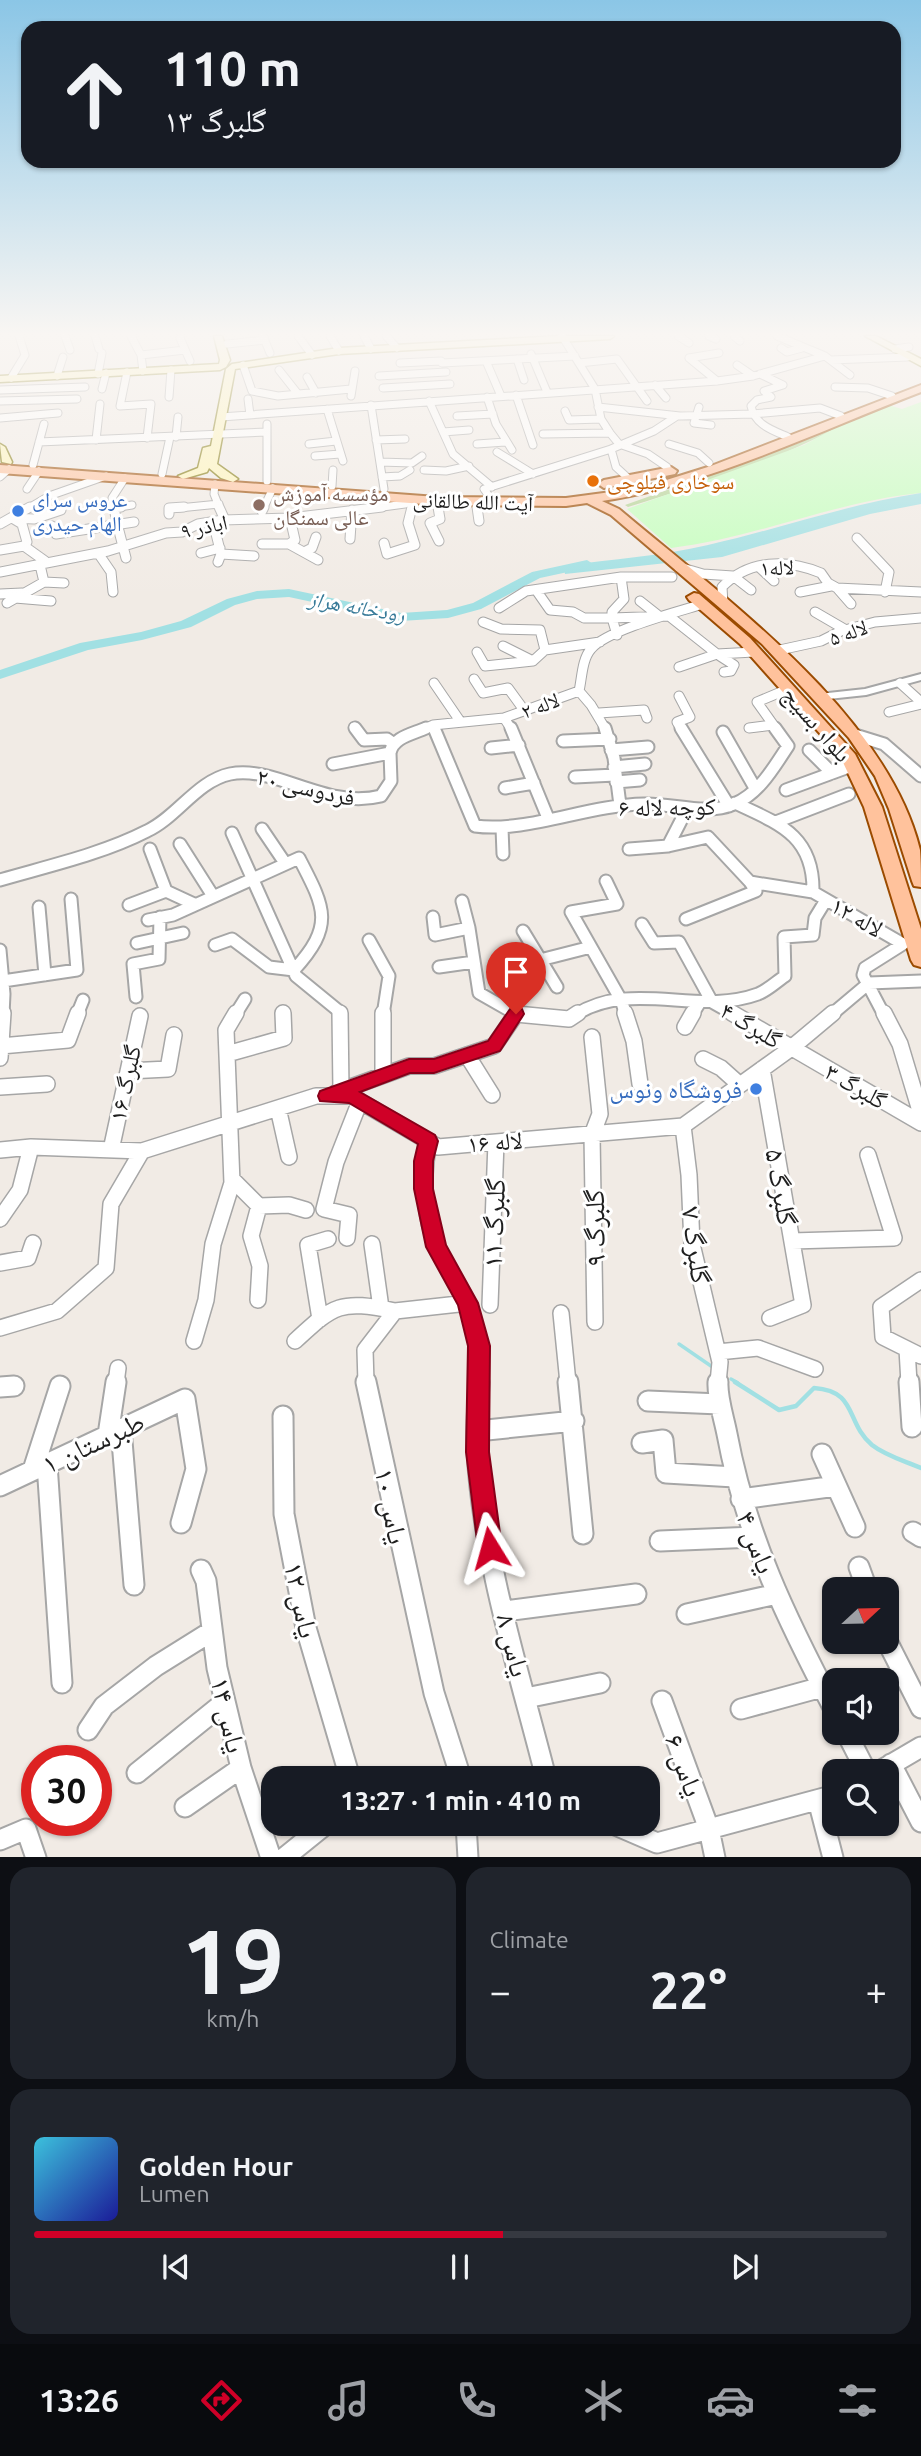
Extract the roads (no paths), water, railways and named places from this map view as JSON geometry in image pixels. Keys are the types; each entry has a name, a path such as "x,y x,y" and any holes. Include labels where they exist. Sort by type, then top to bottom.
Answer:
{"main road":[{"path":"183,475 203,470 209,464 215,423"},
{"path":"214,435 219,423"},
{"path":"523,496 594,499 738,455 823,423"},
{"path":"687,471 831,423"},
{"path":"0,447 3,468"},
{"path":"608,513 618,503 709,463"},
{"path":"209,464 233,479"},
{"name":"آیت الله طالقانی","path":"3,468 39,467 125,478 215,484 332,486 383,483 523,496 687,471"},
{"name":"آیت الله طالقانی","path":"72,471 233,479 414,500 510,504 558,499"},
{"path":"616,491 643,491"},
{"path":"594,499 608,513"},
{"path":"510,504 608,513"},
{"name":"بلوار بسیج","path":"608,513 670,571 775,651 855,735 883,776 898,809 921,881"},
{"name":"بلوار بسیج","path":"708,600 847,754 874,809 921,960"},
{"path":"874,809 898,809"}],"street":[{"path":"96,440 98,423"},
{"path":"147,438 149,423"},
{"path":"162,474 177,423"},
{"path":"260,529 261,515 270,485 266,423"},
{"path":"315,456 342,457 331,423"},
{"path":"374,423 383,483 410,470"},
{"path":"436,423 453,454 469,466 491,491 530,475 611,449 666,423"},
{"path":"497,423 505,442 512,450"},
{"path":"526,423 533,445"},
{"path":"603,423 619,444 648,454 667,467"},
{"path":"694,423 712,425"},
{"path":"759,423 788,436"},
{"path":"27,489 39,467 39,442 44,424"},
{"path":"438,427 469,430"},
{"path":"39,442 267,432"},
{"path":"543,434 610,433"},
{"path":"563,434 564,444"},
{"path":"376,440 405,439"},
{"path":"309,444 337,441"},
{"path":"477,444 505,442"},
{"path":"669,444 698,453 709,463"},
{"path":"611,449 616,467 629,480"},
{"path":"497,452 530,475 535,483"},
{"path":"380,462 412,463 422,456"},
{"path":"424,470 446,471 469,466"},
{"path":"332,470 332,486"},
{"path":"0,524 49,496 106,476"},
{"path":"125,478 112,498 127,558"},
{"path":"215,484 214,494 223,520 215,530 220,555"},
{"path":"384,543 387,554 415,545 409,513 414,500"},
{"name":"اباذر ۹","path":"0,572 99,553 155,532 182,532 196,525 223,520 261,515 290,517 405,504 414,500"},
{"path":"437,501 440,519 430,523 439,541"},
{"path":"477,503 479,521"},
{"path":"169,514 169,508 219,504"},
{"path":"113,508 132,505"},
{"path":"12,518 34,519 61,510"},
{"path":"350,539 352,510"},
{"path":"289,544 295,540 290,517"},
{"path":"12,518 22,524 27,542 24,546"},
{"path":"52,526 56,534 118,527 134,522"},
{"path":"172,524 196,525"},
{"path":"397,533 411,532"},
{"path":"304,552 312,548 316,537"},
{"path":"857,538 889,572 885,592"},
{"path":"262,544 289,544 318,560"},
{"path":"73,545 77,557"},
{"path":"0,550 24,546 36,552 42,563 44,582"},
{"path":"99,553 111,572 113,592"},
{"path":"201,553 254,556"},
{"path":"771,555 779,564"},
{"name":"لاله۱","path":"499,608 526,591 670,571 733,576 759,567 779,564 802,566 821,573"},
{"path":"759,567 774,581"},
{"path":"821,573 834,571"},
{"path":"821,573 850,604"},
{"path":"733,576 751,590"},
{"name":"لاله۱","path":"708,600 733,576"},
{"path":"617,635 612,612 625,599 621,577"},
{"path":"15,598 44,582 64,583"},
{"path":"800,592 834,587 901,594 921,592"},
{"path":"536,590 550,610 573,612 584,618 664,616"},
{"path":"0,594 51,601"},
{"path":"477,652 485,666 533,661 545,650 600,642 708,600"},
{"path":"640,601 734,665 731,671 724,672"},
{"path":"815,612 863,635"},
{"name":"لاله ۵","path":"775,651 821,641 875,622 921,618"},
{"path":"483,622 500,629 540,630 545,650"},
{"name":"لاله ۲","path":"333,764 392,749 416,731 433,725 504,718 579,691 591,649 600,642"},
{"path":"503,646 533,661"},
{"path":"679,667 719,655 754,652"},
{"path":"819,697 866,692 921,677"},
{"path":"474,679 483,693 508,688 524,710"},
{"path":"434,683 460,721"},
{"path":"900,683 921,703"},
{"name":"کوچه لاله ۶","path":"475,826 482,829 502,828 620,805 669,804 687,809 719,809 732,805 755,788 779,761 788,746 757,702 771,694 788,690"},
{"path":"579,691 604,721 611,745 620,805"},
{"path":"679,696 690,717 677,722 732,805"},
{"path":"889,712 921,703"},
{"path":"598,713 644,710 647,718"},
{"path":"504,718 513,731 548,818"},
{"path":"433,725 475,826"},
{"path":"749,728 774,725"},
{"path":"354,727 364,740 387,738 392,749"},
{"path":"723,732 755,788"},
{"path":"855,735 884,744 921,776"},
{"path":"563,741 648,747"},
{"path":"491,748 519,745"},
{"name":"فردوسی ۲۰","path":"1,879 117,844 155,828 204,785 230,774 245,772 322,794 357,801 371,800 383,796 390,789 394,769 392,749"},
{"path":"809,750 832,773"},
{"path":"575,777 615,774 645,764"},
{"path":"786,790 853,765"},
{"path":"615,774 640,780"},
{"path":"505,788 534,783"},
{"path":"776,822 849,794"},
{"name":"لاله ۱۲","path":"732,805 776,822 811,860 813,892 903,944"},
{"path":"668,846 687,809"},
{"path":"502,828 503,854"},
{"path":"261,829 285,863"},
{"path":"232,833 296,976 340,1012 334,1094 409,1066 434,1066 494,1046 516,1014"},
{"path":"629,849 668,846 708,837 756,891 712,911 686,919"},
{"path":"180,844 213,896"},
{"path":"150,849 166,891 194,904"},
{"path":"136,997 133,964 159,960 159,939 154,919 299,858 321,898 323,929 313,952 294,970"},
{"path":"606,881 617,904 571,912 621,1000 634,1041 640,1084"},
{"path":"750,882 813,892"},
{"path":"129,905 166,891"},
{"path":"3,981 77,970 71,900"},
{"path":"462,901 479,993 516,1014 569,1019 582,1007 621,1000 663,997 706,1002 730,1001 760,993 785,976 784,937 813,935 815,918 827,900"},
{"path":"39,907 44,975"},
{"path":"433,917 435,935 468,928"},
{"path":"642,924 654,943 679,942 706,1002"},
{"path":"523,931 557,987"},
{"path":"137,943 183,933"},
{"path":"215,945 232,939 269,967 294,970"},
{"path":"369,940 389,976 383,1013 383,1075"},
{"path":"903,944 865,968 863,975 900,1044 921,1114"},
{"path":"540,960 591,947"},
{"path":"0,950 3,981 0,1058"},
{"path":"439,967 474,962"},
{"path":"683,1126 790,1049 869,983 921,981"},
{"path":"194,1340 206,1300 213,1244 232,1179 232,1123 226,1030 245,999"},
{"path":"1,1046 68,1040 83,1000"},
{"path":"685,1027 706,1002"},
{"name":"گلبرگ ۴","path":"706,1002 790,1049"},
{"path":"227,1054 284,1038 283,1013"},
{"name":"گلبرگ ۱۶","path":"111,1150 140,1016"},
{"path":"128,1071 168,1069 174,1035"},
{"name":"گلبرگ ۹","path":"592,1037 600,1114 592,1135 595,1322"},
{"name":"گلبرگ ۳","path":"790,1049 921,1123"},
{"path":"467,1055 492,1095"},
{"path":"703,1059 721,1068 740,1085"},
{"name":"گلبرگ ۵","path":"762,1069 803,1305"},
{"path":"0,1087 47,1084"},
{"name":"لاله ۱۶","path":"0,1150 31,1147 142,1151 316,1096 334,1094 351,1096 438,1147 683,1126"},
{"path":"347,1238 349,1215 324,1209 336,1163 360,1101"},
{"path":"278,1108 289,1157"},
{"name":"گلبرگ ۷","path":"683,1126 689,1175 692,1244 719,1357"},
{"name":"یاس ۸","path":"429,1141 423,1161 424,1189 436,1247 468,1303 479,1346 477,1452 490,1548 543,1766"},
{"name":"گلبرگ ۱۱","path":"489,1304 496,1142"},
{"path":"0,1219 20,1190 31,1147"},
{"path":"0,1328 57,1311 106,1268 111,1204 142,1151"},
{"path":"792,1241 894,1238 869,1155"},
{"path":"232,1179 259,1206 289,1205 306,1210"},
{"path":"258,1300 260,1266 251,1236 259,1206"},
{"path":"320,1319 308,1245 328,1239"},
{"path":"0,1263 28,1258 33,1243"},
{"path":"372,1244 388,1310"},
{"path":"912,1427 914,1353 883,1337 881,1307 921,1280"},
{"path":"295,1341 334,1306 357,1303 388,1310 468,1303"},
{"path":"770,1318 803,1305"},
{"name":"یاس ۱۰","path":"388,1310 365,1350 366,1385 434,1693 457,1766"},
{"path":"561,1313 574,1421 583,1534"},
{"path":"719,1357 758,1348 815,1369"},
{"name":"یاس ۴","path":"719,1357 720,1404 741,1499 777,1594 822,1687"},
{"path":"118,1368 115,1432 134,1585"},
{"path":"61,1386 40,1467 62,1683"},
{"name":"طبرستان ۱","path":"0,1486 186,1399 196,1469 181,1524"},
{"path":"648,1401 720,1404"},
{"name":"یاس ۱۲","path":"283,1416 284,1514 306,1628 346,1766"},
{"path":"477,1431 574,1421"},
{"path":"642,1443 663,1440 666,1473 735,1476"},
{"path":"822,1454 855,1527"},
{"path":"741,1499 836,1486"},
{"path":"660,1541 754,1537"},
{"path":"859,1567 863,1577"},
{"name":"یاس ۱۴","path":"201,1570 206,1581 225,1702 241,1768 271,1857"},
{"path":"505,1611 636,1594"},
{"path":"687,1614 777,1594"},
{"path":"88,1730 104,1706 212,1630"},
{"path":"894,1654 921,1708"},
{"path":"526,1698 600,1684"},
{"path":"741,1709 822,1687"},
{"name":"یاس ۶","path":"662,1701 709,1829 715,1857"},
{"path":"137,1773 225,1702"},
{"path":"899,1760 921,1747"},
{"path":"185,1807 241,1768"},
{"path":"899,1788 921,1822"},
{"path":"641,1836 657,1843 822,1798"},
{"path":"0,1840 26,1829 36,1857"},
{"path":"284,1857 311,1836"},
{"path":"467,1836 468,1857"},
{"path":"831,1836 833,1857"}],"water":[{"path":"921,493 921,504 870,514 722,557 565,574 564,566 690,549"}],"waterway":[{"name":"رودخانه هراز","path":"0,675 85,646 142,636 186,624 231,602 257,595 289,593 401,617 448,614 477,606 536,575 587,564"},
{"path":"679,1344 711,1366"},
{"path":"731,1379 738,1383"},
{"path":"735,1382 779,1410 796,1406 814,1388 828,1390 845,1401 858,1427 872,1445 921,1468"}],"place":[{"name":"سوخاری فیلوچی","path":"593,481"},
{"name":"مؤسسه آموزش عالی سمنگان","path":"259,505"},
{"name":"عروس سرای الهام حیدری","path":"18,511"},
{"name":"فروشگاه ونوس","path":"756,1089"}]}
